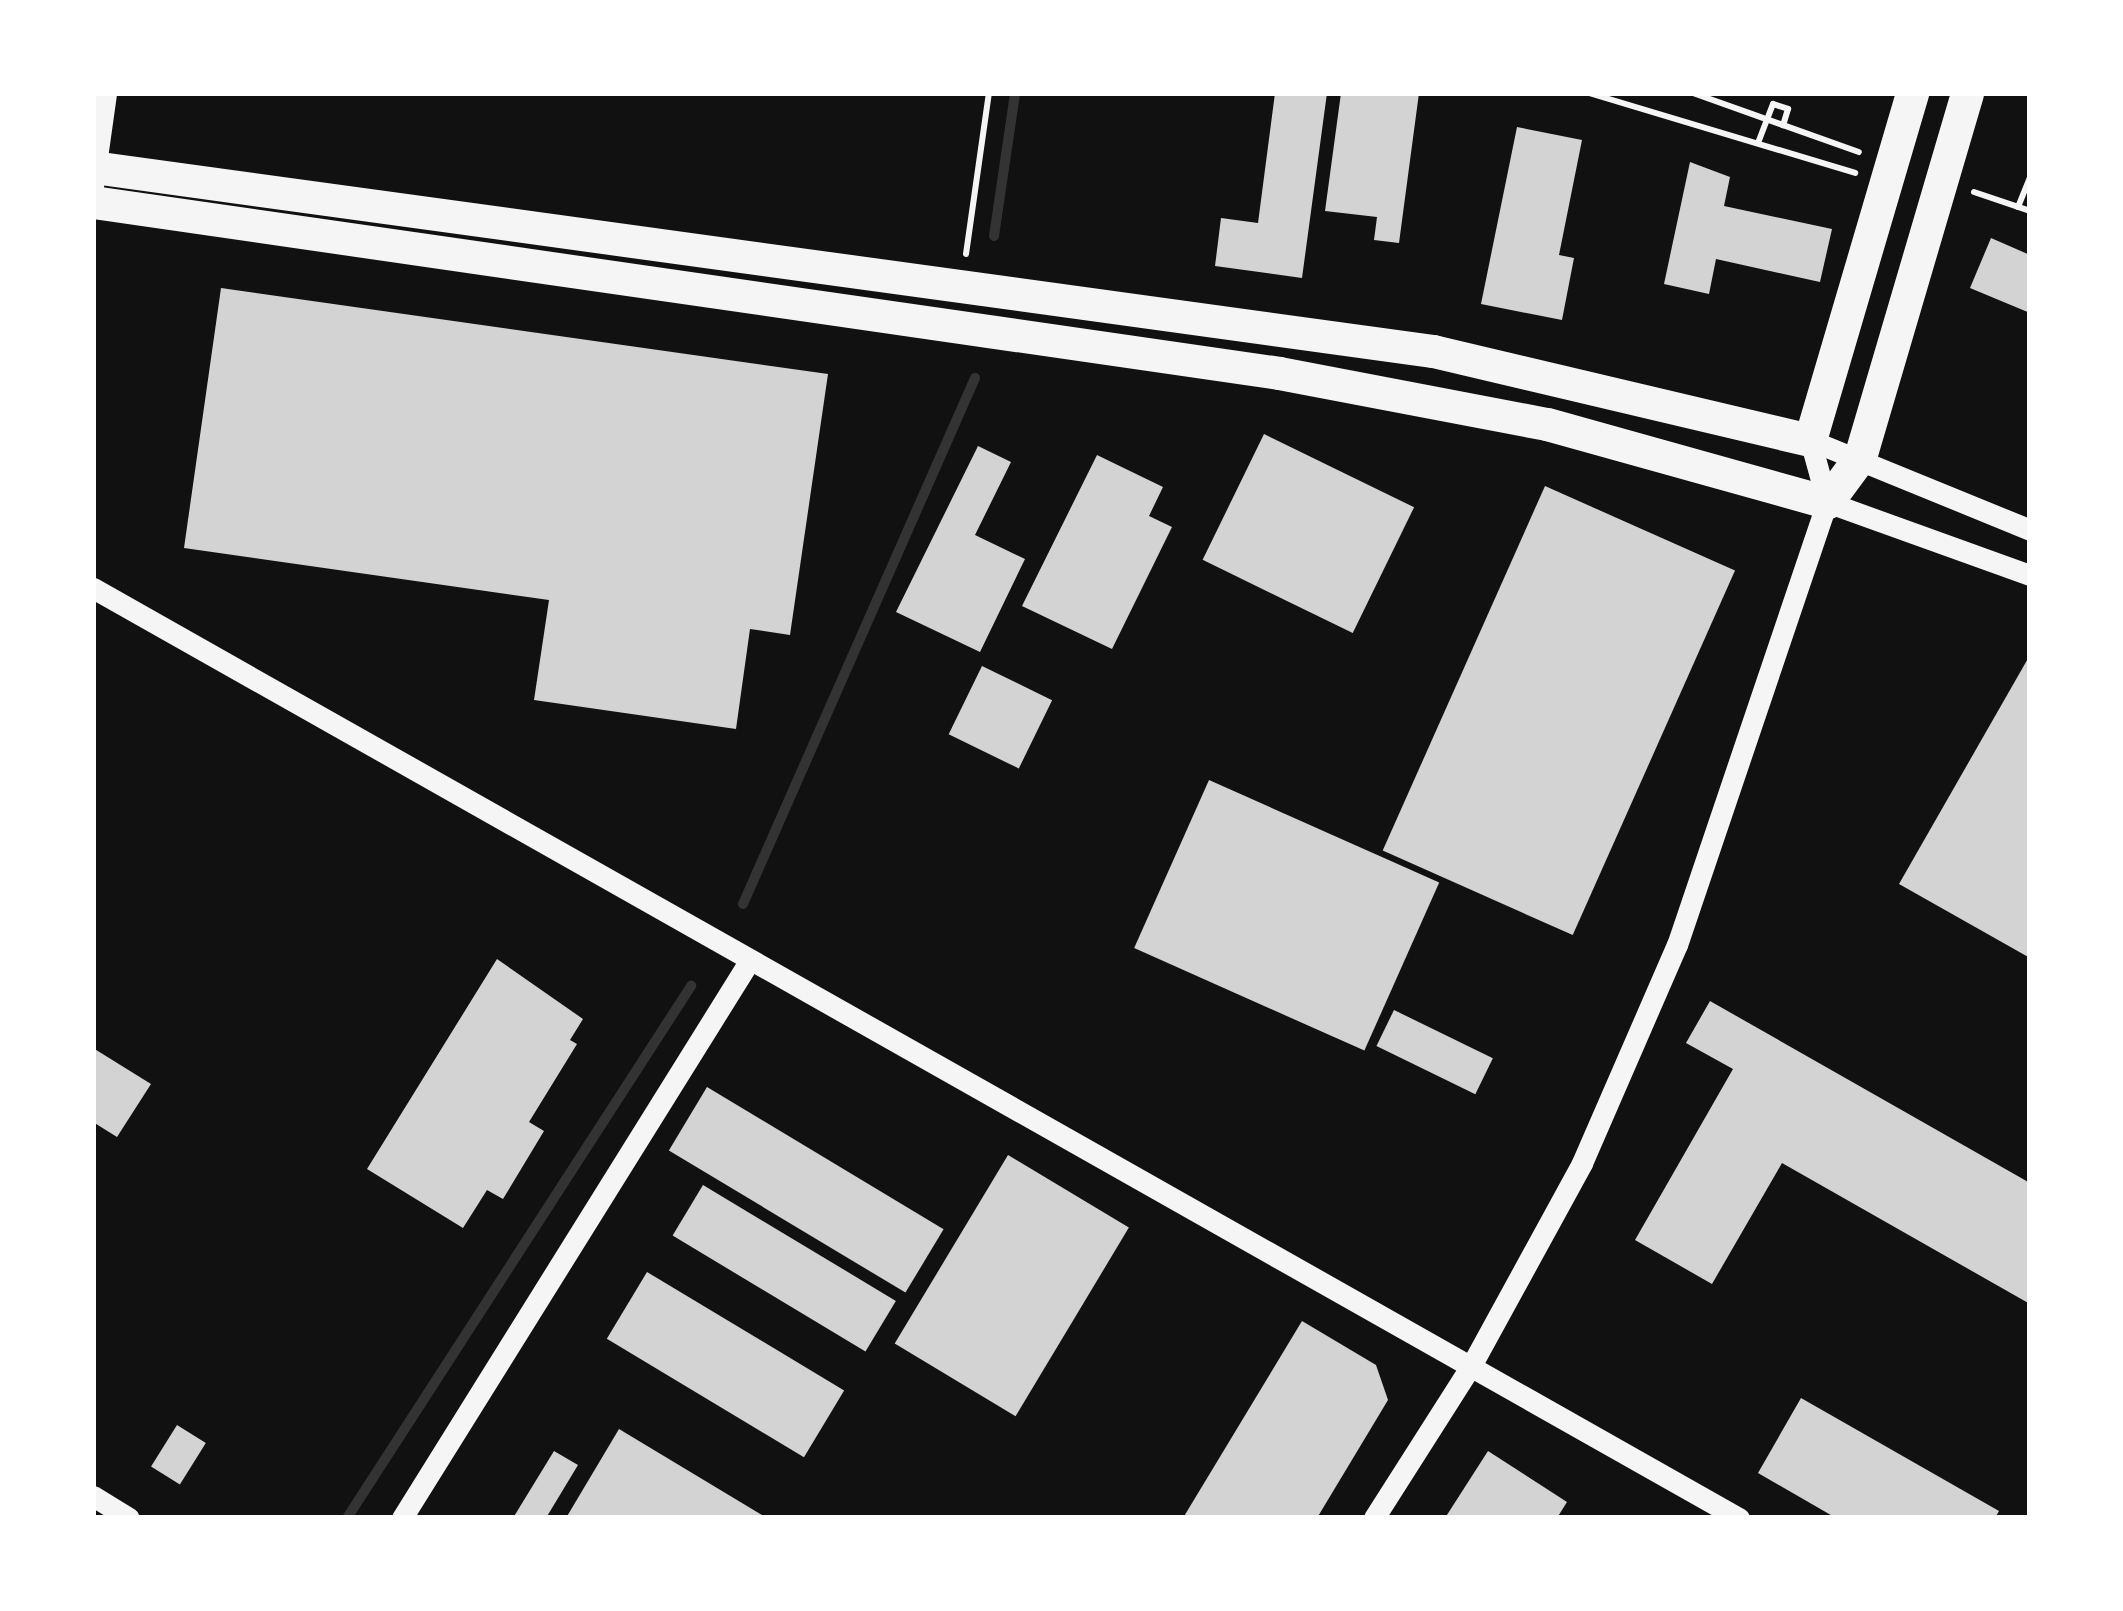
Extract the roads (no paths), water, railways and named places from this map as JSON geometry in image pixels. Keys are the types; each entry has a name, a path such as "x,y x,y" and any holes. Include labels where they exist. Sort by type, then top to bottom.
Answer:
{"highway":[{"path":"94,174 1432,351 1810,440 1912,93"},
{"path":"93,202 1279,374 1546,424 1827,502 1860,457 1967,93"}],"street":[{"path":"94,174 106,93"},
{"path":"1810,440 2030,530"},
{"path":"1373,1518 1472,1366 1582,1163 1678,945 1827,502 1810,440"},
{"path":"1827,502 2030,575"},
{"path":"93,588 1739,1518"},
{"path":"401,1518 749,960"},
{"path":"93,1496 129,1518"}],"waterway":[{"path":"994,236 1015,93"},
{"path":"743,904 975,378"},
{"path":"347,1518 691,986"}]}
